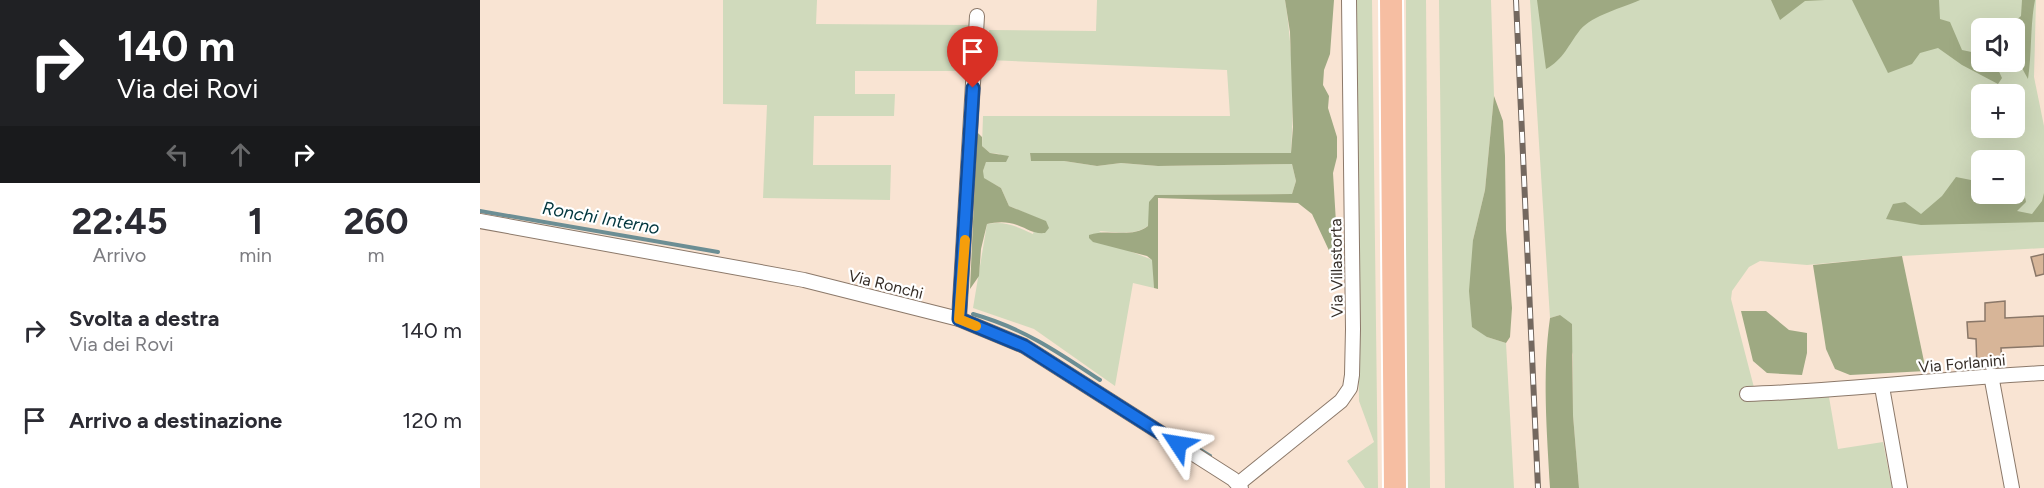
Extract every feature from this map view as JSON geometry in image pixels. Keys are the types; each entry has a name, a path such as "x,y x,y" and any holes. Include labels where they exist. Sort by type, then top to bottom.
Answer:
{"highway":[{"path":"1391,0 1395,488"}],"street":[{"name":"Via Villastorta","path":"1240,486 1341,401 1350,388 1353,329 1349,0"},
{"path":"959,319 977,16"},
{"name":"Via Ronchi","path":"480,221 804,280 959,319 1024,346 1240,486"},
{"name":"Via Forlanini","path":"1748,393 1882,387 1991,375 2044,373"},
{"path":"1991,375 2012,488"},
{"path":"1882,387 1900,488"}],"green space":[{"path":"723,0 817,0 816,24 968,25 966,71 855,71 855,94 895,94 894,116 814,116 813,165 891,165 890,200 763,198 767,105 723,104"},
{"path":"1097,0 1285,0 1292,76 1291,153 1030,153 1031,161 1064,161 1097,166 1121,163 1158,166 1292,164 1296,181 1292,194 1155,195 1148,226 1131,232 1099,231 1132,252 1153,260 1154,288 1133,283 1115,386 1034,329 973,308 987,224 1010,225 1033,234 1037,218 1009,206 1001,188 983,178 986,161 993,161 1000,154 990,153 982,146 983,116 1230,116 1227,70 988,60 989,30 1096,31"},
{"path":"1285,0 1334,0 1330,54 1324,70 1323,85 1329,96 1328,108 1337,137 1337,157 1333,173 1338,256 1333,259 1312,214 1298,203 1158,198 1158,289 1154,288 1152,260 1147,256 1093,242 1089,235 1104,232 1134,232 1148,226 1149,202 1155,195 1292,194 1296,181 1292,164 1158,166 1121,163 1097,166 1064,161 1031,161 1030,153 1291,153 1293,127 1290,32"},
{"path":"1354,0 1372,0 1378,488 1365,488 1347,461 1374,442 1359,401"},
{"path":"1406,0 1426,0 1430,488 1406,488"},
{"path":"1439,0 1491,0 1494,96 1485,190 1473,240 1487,337 1506,343 1514,488 1445,488"},
{"path":"1530,0 2036,0 2034,77 2044,126 2044,248 1902,256 1807,265 1760,261 1749,267 1732,291 1731,299 1757,399 1829,397 1838,449 1883,442 1892,488 1579,488 1573,415 1573,355 1560,315 1550,318"},
{"path":"1537,0 1640,0 1592,20 1580,30 1561,56 1546,69"},
{"path":"1771,0 1825,0 1805,1 1780,20"},
{"path":"1852,0 1939,0 1940,19 1950,22 1962,50 1971,52 1971,70 1938,48 1920,53 1912,64 1888,73"},
{"path":"2022,0 2035,0 2028,79 2024,72 2025,18 2019,18 2021,16"},
{"path":"1975,72 1999,72 2002,78 1998,84"},
{"path":"1494,96 1503,121 1505,156 1506,230 1512,308 1510,337 1506,343 1487,337 1472,327 1469,291 1473,240 1485,190"},
{"path":"977,132 982,137 982,146 990,153 1009,156 1006,162 986,162 983,171 984,178 1001,188 1009,206 1046,221 1049,228 1045,233 1041,233 1009,223 987,224 981,249 979,276 970,289"},
{"path":"1956,177 1971,180 1971,204 2024,204 2017,211 2032,214 2042,201 2044,193 2044,222 1921,225 1886,219 1893,204 1905,202 1921,214 1942,196"},
{"path":"1902,256 1926,371 1850,375 1835,369 1826,349 1813,265"},
{"path":"1741,311 1766,311 1789,330 1807,333 1807,353 1802,375 1767,373 1753,361"},
{"path":"1560,315 1572,324 1573,415 1579,488 1550,488 1546,360 1550,318"}],"building":[{"path":"2044,254 2044,274 2036,276 2031,257"},
{"path":"2005,301 2005,318 2044,316 2044,346 2001,348 2002,367 1977,368 1976,339 1968,338 1967,322 1985,321 1985,303"}],"waterway":[{"name":"Ronchi Interno","path":"480,211 718,252"},
{"name":"Ronchi Interno","path":"973,314 1024,334 1100,380"},
{"name":"Ronchi Interno","path":"1183,439 1210,456"}],"railway":[{"path":"1516,0 1538,488"}],"slow traffic":[{"path":"965,240 959,319 976,326"}],"route":[{"path":"973,88 959,319 1024,346 1178,444"}]}
